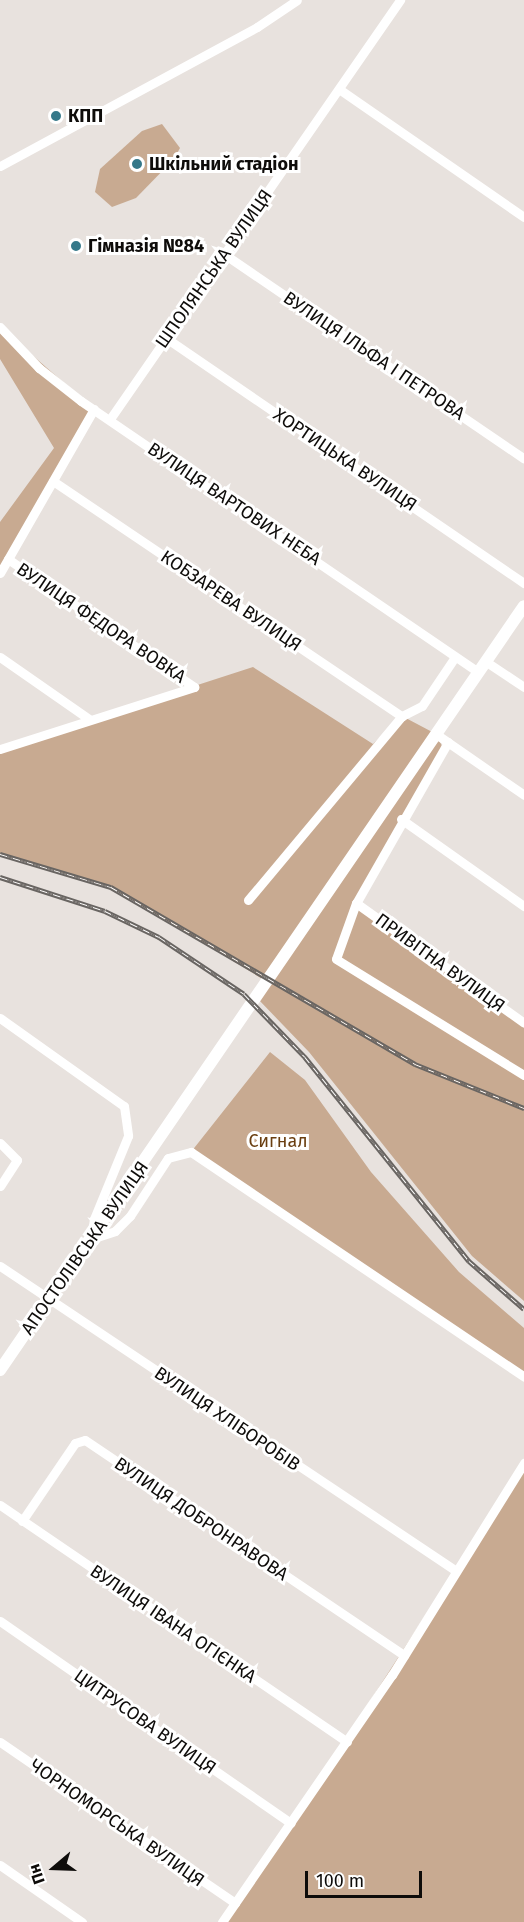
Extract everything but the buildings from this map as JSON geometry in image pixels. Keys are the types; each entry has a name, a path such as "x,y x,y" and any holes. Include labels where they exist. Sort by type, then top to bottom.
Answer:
{"street":[{"path":"0,166 257,27 297,0"},
{"name":"ШПОЛЯНСЬКА ВУЛИЦЯ","path":"110,419 400,0"},
{"path":"339,89 524,217"},
{"name":"ВУЛИЦЯ ІЛЬФА І ПЕТРОВА","path":"224,254 524,459"},
{"name":"ВУЛИЦЯ ВАРТОВИХ НЕБА","path":"0,327 39,368 94,409 455,657 478,670 524,687"},
{"name":"ХОРТИЦЬКА ВУЛИЦЯ","path":"166,338 524,583"},
{"path":"0,573 94,409"},
{"name":"КОБЗАРЕВА ВУЛИЦЯ","path":"53,481 406,714"},
{"name":"ВУЛИЦЯ ФЕДОРА ВОВКА","path":"8,559 194,687 89,719"},
{"path":"524,606 436,734 524,795"},
{"path":"0,657 89,719"},
{"path":"248,900 406,714 429,698 455,657"},
{"path":"0,748 89,719"},
{"name":"АПОСТОЛІВСЬКА ВУЛИЦЯ","path":"0,1370 357,855 436,734"},
{"path":"448,742 401,819 356,903 339,965 524,1075"},
{"path":"401,819 524,906"},
{"name":"ПРИВІТНА ВУЛИЦЯ","path":"356,903 524,1023"},
{"path":"0,1018 124,1106 128,1136 94,1219 91,1239 115,1231 130,1216 168,1158 191,1152 524,1377"},
{"path":"0,1143 17,1160 0,1186"},
{"name":"ВУЛИЦЯ ХЛІБОРОБІВ","path":"0,1266 455,1570"},
{"name":"ВУЛИЦЯ ДОБРОНРАВОВА","path":"22,1521 75,1443 85,1440 404,1655"},
{"path":"222,1922 347,1742 524,1463"},
{"name":"ВУЛИЦЯ ІВАНА ОГІЄНКА","path":"0,1505 347,1742"},
{"name":"ЦИТРУСОВА ВУЛИЦЯ","path":"0,1621 291,1823"},
{"name":"ЧОРНОМОРСЬКА ВУЛИЦЯ","path":"0,1742 235,1904"},
{"path":"0,1865 82,1922"}],"green space":[{"name":"Шкільний стадіон","path":"162,124 180,148 174,159 136,198 112,207 95,192 100,169 142,131"},
{"path":"0,327 94,409 0,573 0,522 54,448 0,359"},
{"path":"253,667 373,744 402,716 436,734 444,750 356,903 524,1023 524,1301 472,1256 309,1052 258,999 269,983 111,887 0,854 0,749"},
{"name":"Сигнал","path":"270,1052 305,1080 371,1172 459,1272 524,1328 524,1377 191,1152"},
{"path":"524,1463 524,1922 222,1922 291,1823"}],"railway":[{"path":"0,854 111,887 415,1064 524,1108"},
{"path":"0,877 105,911 159,937 244,994 305,1057 469,1261 524,1309"}],"place":[{"name":"КПП","path":"56,116"},
{"name":"Шкільний стадіон","path":"137,164"},
{"name":"Гімназія №84","path":"76,246"}]}
